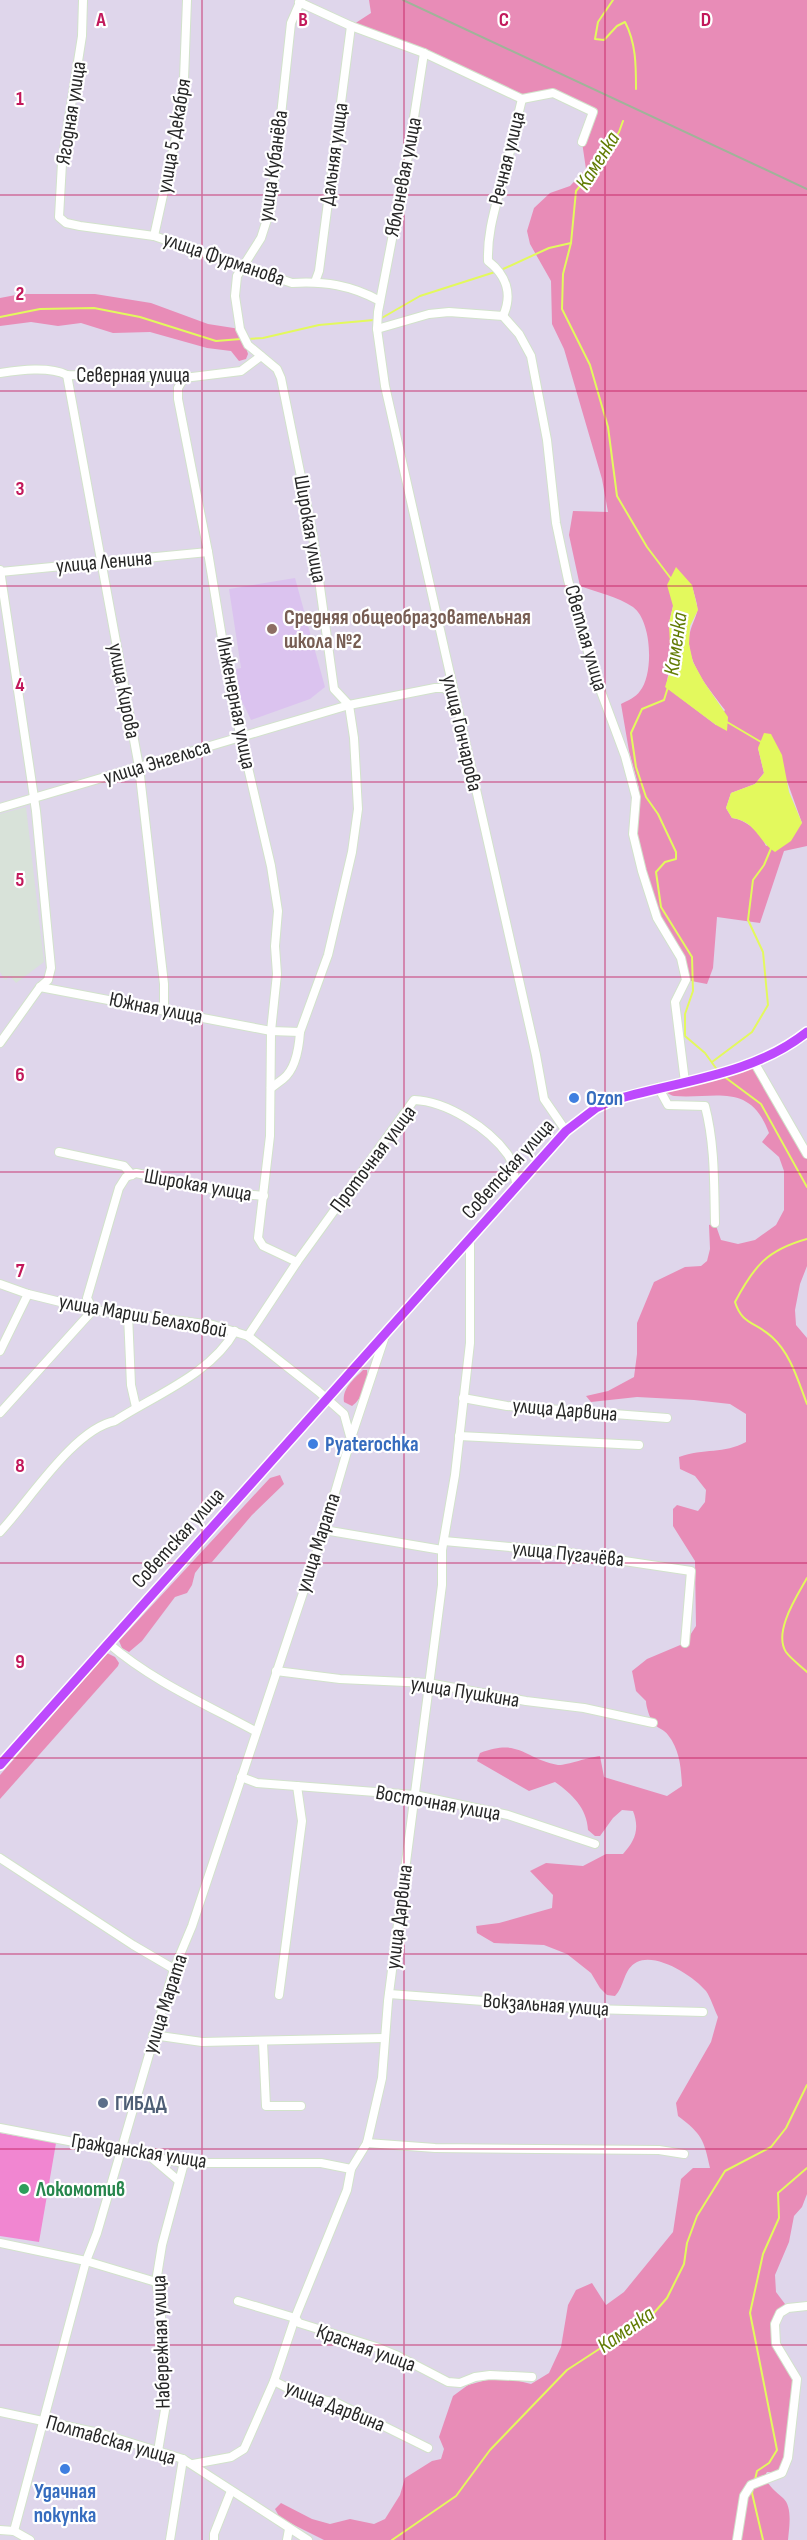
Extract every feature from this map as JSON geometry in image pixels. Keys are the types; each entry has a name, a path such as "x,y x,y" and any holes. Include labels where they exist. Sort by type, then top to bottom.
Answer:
{"main road":[{"name":"Советская улица","path":"0,1765 566,1131 596,1108 658,1087 710,1076 754,1062 784,1048 807,1032"}],"street":[{"name":"Ягодная улица","path":"66,223 59,217 58,204 62,163 78,72 83,0"},
{"name":"улица 5 Декабря","path":"154,236 183,105 187,0"},
{"path":"300,1 351,26 424,53 522,99"},
{"name":"улица Кубанёва","path":"261,356 248,345 240,328 235,296 237,276 261,238 270,207 291,23 300,1"},
{"name":"Дальняя улица","path":"315,282 319,271 351,26"},
{"name":"Яблоневая улица","path":"378,312 408,156 424,53"},
{"name":"Речная улица","path":"502,316 507,306 506,286 501,271 488,261 488,250 492,216 503,182 522,99 552,93 593,112 582,142"},
{"name":"улица Фурманова","path":"66,223 154,236 292,284 315,282 353,289 380,301"},
{"name":"улица Гончарова","path":"378,312 377,326 385,386 544,1099 566,1131"},
{"path":"377,326 429,314 449,312 502,316"},
{"name":"Светлая улица","path":"502,316 519,334 531,356 547,440 556,523 568,580 593,670 625,756 636,797 633,834 642,871 657,918 681,958 686,980 675,1002 685,1082"},
{"name":"Северная улица","path":"0,373 46,370 59,371 67,375 184,378 241,371 261,356"},
{"name":"Широкая улица","path":"261,356 277,369 281,378 313,536 334,688 350,705 358,809 352,852 328,955 300,1032 299,1050 285,1078 271,1088"},
{"name":"улица Кирова","path":"67,375 139,767 164,984 164,1010"},
{"name":"Инженерная улица","path":"184,378 178,388 178,399 208,552 232,699 271,866 278,911 275,946 277,974 271,1031"},
{"name":"улица Ленина","path":"0,571 208,552"},
{"path":"0,571 34,799 51,968 48,980 40,987 0,1043"},
{"path":"350,705 435,688 444,688 455,697"},
{"name":"улица Энгельса","path":"0,808 350,705"},
{"name":"Южная улица","path":"40,987 271,1031"},
{"path":"271,1031 300,1032"},
{"name":"Широкая улица","path":"271,1031 270,1136 258,1238 263,1246 297,1262"},
{"path":"754,1062 807,1155"},
{"path":"658,1087 668,1105 705,1106 713,1167 715,1223"},
{"name":"Проточная улица","path":"248,1336 297,1262 414,1100 428,1100 471,1119 508,1155 517,1186"},
{"path":"0,1413 93,1310 87,1298 96,1265 119,1188 126,1177 132,1175 124,1166 59,1152"},
{"name":"Широкая улица","path":"132,1175 136,1173 231,1193 264,1196"},
{"name":"улица Дарвина","path":"193,2464 231,2457 244,2449 274,2381 295,2318 347,2190 351,2169 368,2143 382,2077 389,1994 442,1585 442,1550 464,1398 470,1343 470,1239"},
{"name":"улица Марии Белаховой","path":"0,1284 28,1294 93,1310 213,1325 248,1336 344,1414 351,1438"},
{"path":"0,1351 28,1294"},
{"path":"128,1314 131,1385 136,1407"},
{"path":"0,1532 80,1440 103,1423 115,1421 195,1373 229,1342 235,1331"},
{"name":"Советская улица","path":"337,1484 385,1335"},
{"name":"улица Дарвина","path":"464,1398 507,1406 667,1418"},
{"name":"улица Дарвина","path":"459,1436 639,1445"},
{"name":"улица Марата","path":"14,2531 86,2261 97,2233 153,2035 174,1970 192,1926 255,1731 324,1530 337,1484"},
{"path":"324,1530 442,1550"},
{"name":"улица Пугачёва","path":"444,1541 564,1552 691,1571 685,1643"},
{"path":"108,1643 129,1661 156,1678 255,1731"},
{"name":"улица Пушкина","path":"276,1671 340,1679 428,1683 526,1701 584,1708 653,1723"},
{"name":"Восточная улица","path":"241,1777 257,1783 415,1795 507,1815 595,1844"},
{"path":"279,1995 302,1821 297,1786"},
{"path":"0,1858 133,1946 174,1970"},
{"name":"Вокзальная улица","path":"389,1994 590,2009 704,2012"},
{"path":"153,2035 202,2042 384,2038"},
{"path":"263,2042 266,2106 300,2106"},
{"name":"Гражданская улица","path":"0,2128 184,2163 321,2163 351,2169"},
{"path":"368,2143 435,2148 659,2150 684,2154"},
{"path":"151,2157 179,2181"},
{"name":"Набережная улица","path":"158,2451 165,2410 165,2385 160,2300 156,2282 162,2245 184,2163"},
{"path":"0,2243 86,2261 156,2282"},
{"name":"Красная улица","path":"238,2301 295,2318 299,2324 342,2335 398,2356 448,2382 460,2383 475,2377 490,2375 532,2377"},
{"path":"737,2540 744,2496 751,2485 782,2473 788,2458 797,2379 776,2344 775,2324 780,2313 788,2308 807,2306"},
{"name":"улица Дарвина","path":"274,2381 303,2396 328,2399 347,2407 428,2448"},
{"name":"Полтавская улица","path":"0,2412 99,2433 183,2459 308,2540"},
{"path":"170,2540 183,2459"},
{"path":"214,2540 214,2534 231,2491"},
{"path":"287,2540 289,2529"},
{"path":"0,2530 14,2531 30,2540"}],"shaded area":[{"path":"369,0 807,0 807,846 784,851 760,923 717,917 713,968 707,984 686,980 681,958 657,918 633,834 636,797 639,788 629,751 621,704 636,695 644,683 649,661 647,635 639,614 633,607 580,586 569,535 573,511 608,512 602,479 564,349 552,324 551,281 530,244 527,231 534,208 550,193 570,186 586,169 582,142 593,112 553,93 522,99 351,26 371,13","holes":["692,585 697,609 689,635 689,644 693,662 702,679 725,710 716,725 666,687 672,652 669,623 673,606","758,748 787,781 802,823 766,846 752,828 743,821 732,818 726,808 731,793 755,784 764,773"]},
{"path":"21,294 95,294 151,303 208,324 240,329 248,354 246,359 239,361 231,351 207,348 150,332 113,333 81,323 58,326 31,322 0,326 0,298"},
{"name":"Средняя общеобразовательная школа №2","path":"295,578 325,687 310,699 251,720 241,699 236,669 241,668 229,589"},
{"path":"26,807 44,962 16,983 10,976 5,980 0,972 0,814"},
{"path":"754,1062 807,1154 807,1266 800,1284 795,1310 796,1325 807,1338 807,2194 802,2207 794,2216 789,2242 775,2275 776,2292 788,2308 780,2313 775,2335 797,2379 782,2473 767,2472 764,2477 788,2507 790,2518 788,2540 324,2540 280,2518 275,2509 281,2503 312,2519 330,2524 350,2519 374,2524 385,2519 400,2495 405,2478 432,2461 441,2459 444,2449 439,2437 453,2396 468,2385 490,2379 511,2379 531,2384 549,2373 561,2347 568,2305 576,2290 592,2283 606,2305 624,2292 673,2232 681,2179 693,2168 710,2168 701,2138 678,2116 676,2103 711,2042 718,2017 708,1994 700,1985 674,1967 654,1960 645,1960 632,1965 615,1996 607,1995 591,1973 567,1954 544,1945 494,1943 477,1933 476,1926 499,1923 552,1908 553,1895 530,1871 546,1863 583,1866 606,1854 623,1854 635,1834 636,1823 633,1811 622,1810 600,1836 595,1836 588,1830 585,1815 578,1802 555,1782 529,1791 477,1761 480,1753 504,1748 513,1748 558,1765 600,1756 604,1777 667,1796 682,1786 675,1747 667,1733 653,1723 646,1701 636,1691 632,1671 647,1659 685,1643 696,1626 695,1561 673,1526 673,1509 677,1505 698,1511 705,1502 706,1490 695,1476 680,1469 679,1457 730,1448 746,1442 746,1414 730,1404 637,1397 591,1402 586,1396 608,1391 634,1377 637,1323 654,1282 685,1267 701,1266 707,1261 710,1249 709,1225 715,1223 721,1240 738,1244 755,1240 776,1225 784,1210 784,1171 779,1157 762,1142 769,1133 752,1106 730,1097 674,1096 658,1087"},
{"path":"363,1370 367,1370 366,1385 362,1395 352,1406 344,1402 345,1392 349,1384"},
{"path":"280,1475 284,1484 252,1515 212,1562 202,1564 195,1573 187,1593 175,1597 142,1641 129,1652 122,1648 119,1641 270,1478"},
{"path":"107,1653 115,1657 119,1663 118,1666 0,1799 0,1775"},
{"name":"Локомотив","path":"0,2133 56,2143 39,2242 0,2236"}],"water":[{"path":"676,567 692,585 698,610 690,626 689,644 693,662 728,717 727,731 665,687 671,668 669,623 673,606 667,585"},
{"path":"764,733 771,734 782,755 789,792 802,823 791,841 775,852 752,827 732,818 726,808 731,793 755,784 764,773 758,748"}],"waterway":[{"name":"Каменка","path":"613,0 598,22 595,39 604,40 617,26 625,22 633,46 636,89"},
{"name":"Каменка","path":"623,121 619,132 602,159 576,191 571,243 563,274 562,309 590,365 608,427 617,496 647,547 672,580"},
{"path":"501,270 549,248 571,243"},
{"path":"380,319 420,296 495,272"},
{"path":"0,317 40,309 94,308 140,317 216,341 241,339"},
{"path":"247,339 263,338 319,325 374,320"},
{"name":"Каменка","path":"668,687 664,700 642,709 631,733 636,767 646,797 658,814 676,852 676,859 665,862 656,872 661,907 692,957 693,991 685,1014 685,1036 705,1053 718,1071"},
{"path":"727,722 761,742"},
{"path":"712,1062 752,1032 768,1005 763,952 748,920 753,880 764,865 772,846"},
{"name":"Каменка","path":"722,1075 761,1104 807,1187"},
{"name":"Каменка","path":"807,1239 782,1248 763,1261 735,1302 741,1315 772,1337 784,1351 807,1404"},
{"name":"Каменка","path":"807,1578 788,1614 782,1635 786,1652 807,1672"},
{"name":"Каменка","path":"392,2540 456,2496 490,2450 567,2370 653,2314 667,2298 684,2264 687,2243 697,2216 725,2171 771,2147 786,2128 807,2085"},
{"path":"755,2480 757,2471 769,2463 777,2450 750,2313 763,2254 779,2218 778,2193 807,2168"},
{"path":"753,2488 752,2493 763,2540"}],"railway":[{"path":"403,0 807,189"}],"place":[{"name":"Средняя общеобразовательная школа №2","path":"272,629"},
{"name":"Ozon","path":"574,1098"},
{"name":"Pyaterochka","path":"313,1444"},
{"name":"ГИБДД","path":"103,2103"},
{"name":"Локомотив","path":"24,2189"},
{"name":"Удачная покупка","path":"65,2469"}]}
